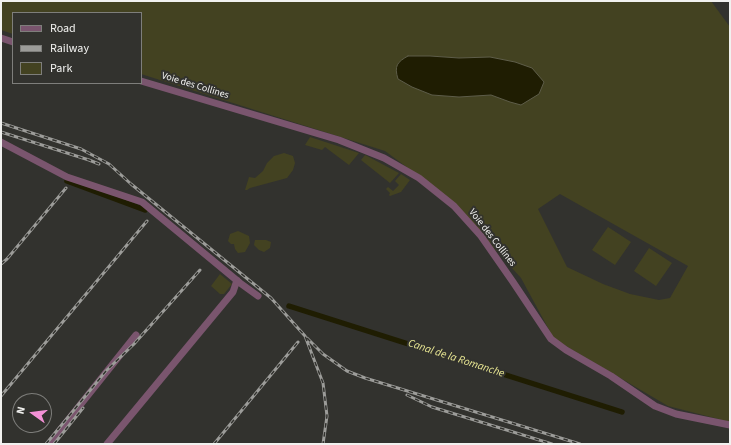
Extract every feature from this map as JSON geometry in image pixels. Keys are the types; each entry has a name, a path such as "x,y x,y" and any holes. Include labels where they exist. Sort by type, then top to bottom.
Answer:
{"street":[{"path":"1,38 12,42"},
{"name":"Voie des Collines","path":"142,81 338,140 384,158 419,178 454,206 481,236 551,340 611,376 655,406 676,414 730,425"},
{"path":"1,142 67,177 142,202 258,296"},
{"path":"107,444 233,292 237,280"},
{"path":"49,444 136,335"}],"green space":[{"path":"1,1 711,1 730,27 730,422 668,406 554,339 521,278 465,216 439,191 385,151 142,74 142,12 12,12 12,34 1,30","holes":["430,56 459,58 510,102 492,95 459,97 432,95 412,87 398,79","560,194 688,266 670,298 659,300 630,294 603,284 567,267 538,209"]},
{"path":"310,137 359,153 349,165 325,147 322,150 305,145"},
{"path":"284,153 293,156 295,163 293,170 287,178 245,190 249,177 255,178 263,171 267,163 274,156"},
{"path":"365,155 399,173 390,183 361,160"},
{"path":"401,174 410,180 401,192 390,196 390,193 386,189 388,187 393,191 399,185 395,181"},
{"path":"608,227 631,242 615,265 592,250"},
{"path":"238,231 249,236 250,243 245,252 238,253 234,244 231,244 228,241 230,234"},
{"path":"255,240 266,240 271,242 270,248 264,252 259,250 254,245"},
{"path":"649,248 672,263 656,286 634,271"},
{"path":"220,274 232,284 224,294 220,294 211,286"}],"shaded area":[{"path":"408,56 459,58 490,57 515,62 532,68 544,82 539,94 521,105 491,95 459,97 432,95 412,87 398,79 396,71 397,65 401,60"}],"waterway":[{"name":"Canal de la Romanche","path":"67,181 145,210"},
{"name":"Canal de la Romanche","path":"289,306 622,412"}],"railway":[{"path":"1,123 81,149 109,164 131,184 271,298 305,336 323,383 327,416 323,444"},
{"path":"1,132 99,164"},
{"path":"1,264 7,259 66,188"},
{"path":"1,396 147,221"},
{"path":"46,444 106,371 134,344 200,270"},
{"path":"307,338 323,354 347,371 365,378 580,444"},
{"path":"214,444 298,342"},
{"path":"407,395 432,407 552,444"},
{"path":"54,444 83,408"}]}
